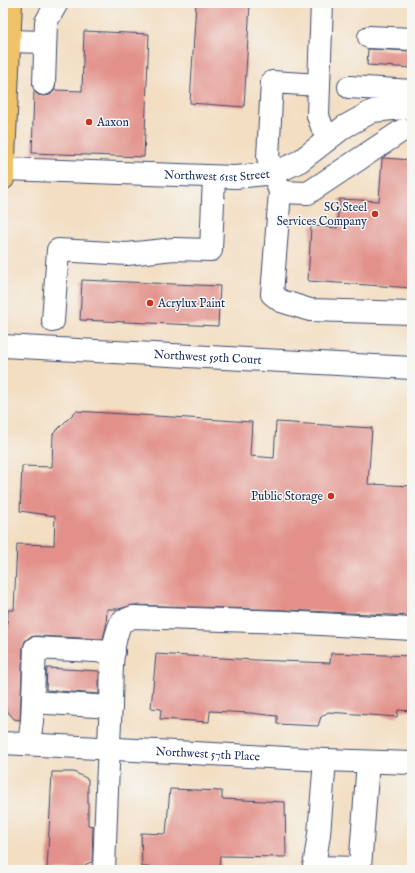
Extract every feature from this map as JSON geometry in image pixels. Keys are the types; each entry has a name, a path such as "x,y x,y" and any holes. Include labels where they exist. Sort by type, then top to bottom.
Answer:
{"main road":[{"path":"3,179 11,3"}],"street":[{"path":"44,84 46,22 57,3"},
{"path":"322,3 318,116 327,140"},
{"path":"370,37 412,39"},
{"path":"9,41 45,42"},
{"path":"319,85 272,82 268,157 277,183 272,294 281,301 310,310 412,313"},
{"path":"349,87 412,91"},
{"name":"Northwest 61st Street","path":"4,169 236,177 277,183 300,161 344,127 373,111 412,107"},
{"path":"277,183 308,193 403,130 412,131"},
{"path":"53,321 58,250 127,254 174,249 211,250 214,176"},
{"name":"Northwest 59th Court","path":"3,346 412,368"},
{"path":"104,870 108,749 114,652 117,632 121,622 133,617 284,622 412,629"},
{"path":"29,744 33,702 35,648 114,652"},
{"path":"33,702 111,707"},
{"name":"Northwest 57th Place","path":"3,743 325,760 412,763"},
{"path":"325,760 320,834 314,868 360,868 368,762"}],"building":[{"path":"196,3 250,3 244,107 190,103"},
{"name":"Aaxon","path":"84,31 149,34 144,157 32,153 34,91 38,95 44,96 50,95 55,90 82,91"},
{"path":"368,49 412,51 412,68 367,65"},
{"name":"SG Steel Services Company","path":"382,159 412,160 412,288 308,281 311,226 337,228 339,199 379,201"},
{"name":"Acrylux Paint","path":"82,280 220,286 218,326 80,320"},
{"path":"76,411 252,422 250,456 274,458 276,422 372,428 368,484 412,486 412,616 133,605 119,609 107,609 106,627 103,639 36,636 30,637 25,641 23,647 20,720 14,719 4,707 5,651 8,610 14,610 17,544 54,545 55,516 20,511 22,466 52,467 53,434"},
{"path":"331,653 412,656 412,711 398,710 397,717 328,712 321,717 318,726 277,724 277,716 210,711 209,722 160,719 161,709 151,708 156,654 330,663"},
{"path":"47,668 99,671 99,694 46,690"},
{"path":"52,772 74,772 88,779 88,825 93,826 92,862 86,864 86,870 47,870"},
{"path":"170,789 222,791 222,799 285,802 286,857 220,856 219,870 164,870 164,868 142,867 141,833 166,834"}],"place":[{"name":"Aaxon","path":"89,122"},
{"name":"SG Steel Services Company","path":"375,214"},
{"name":"Acrylux Paint","path":"150,303"},
{"name":"Public Storage","path":"331,496"}]}
